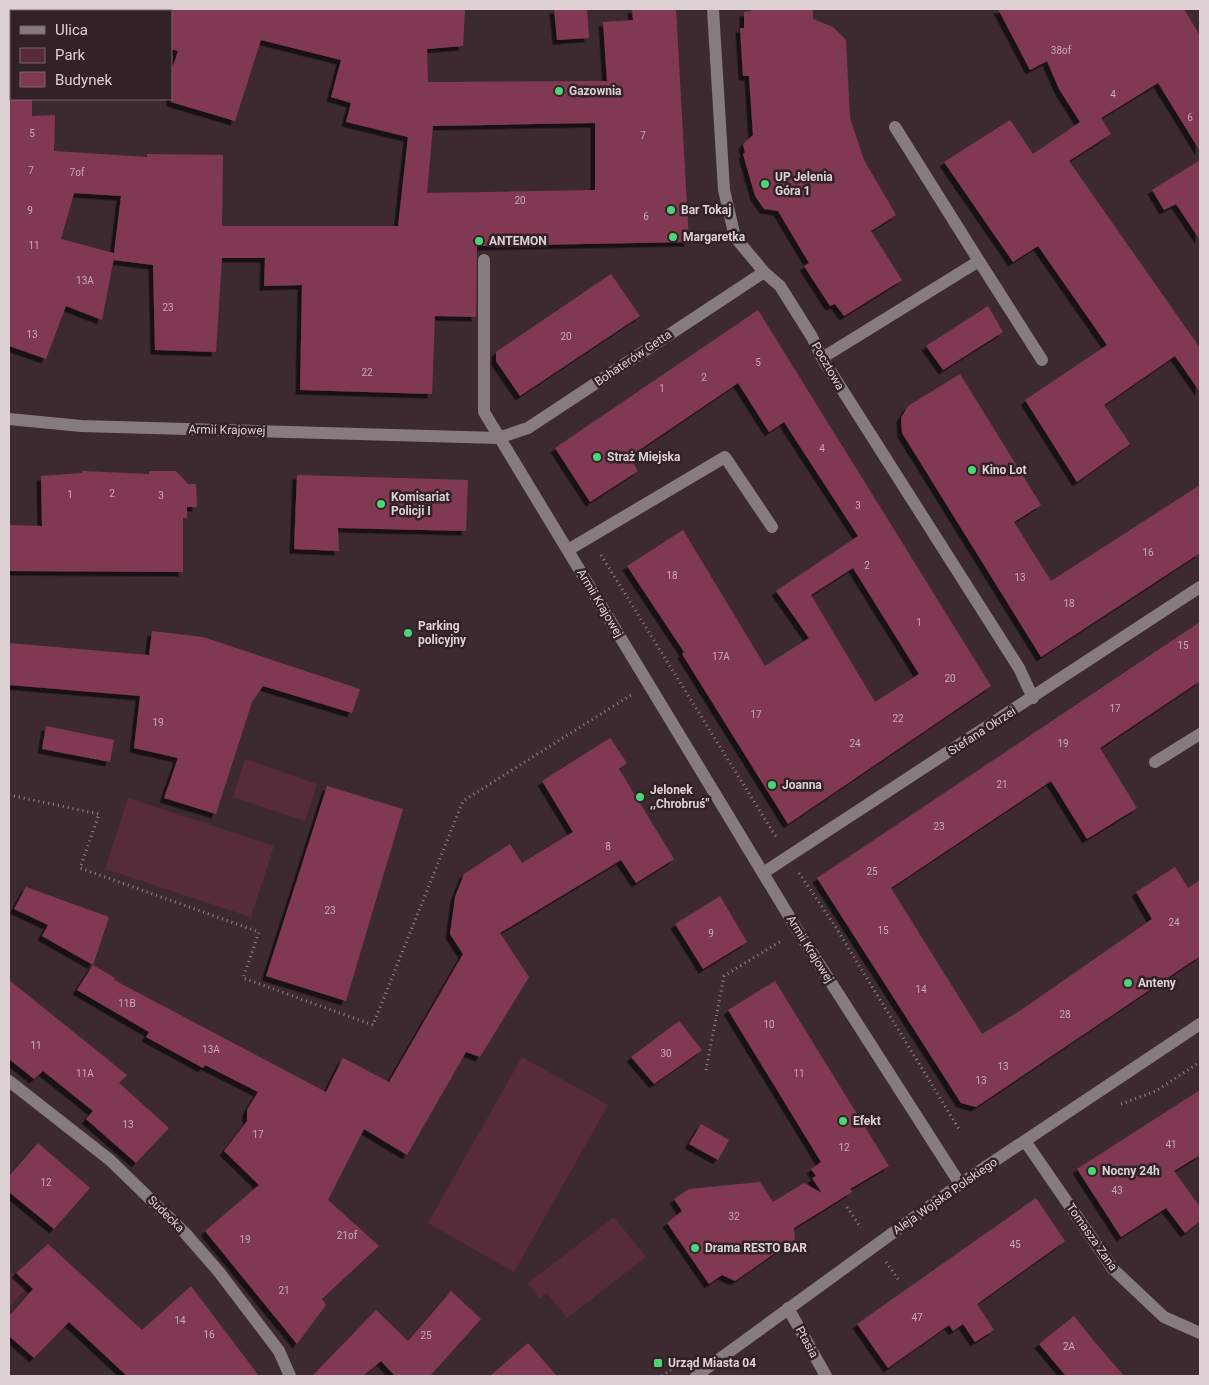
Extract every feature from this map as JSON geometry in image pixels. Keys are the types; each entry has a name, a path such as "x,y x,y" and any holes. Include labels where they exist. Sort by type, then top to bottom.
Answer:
{"street":[{"name":"Pocztowa","path":"713,9 724,190 735,237 764,272 780,286 812,337 822,358 1019,668 1033,698"},
{"path":"895,127 1042,360"},
{"path":"484,260 484,412 498,438"},
{"path":"822,358 980,262"},
{"name":"Bohaterów Getta","path":"498,438 528,428 764,272"},
{"name":"Armii Krajowej","path":"9,419 81,426 498,438 649,683 798,931 960,1184"},
{"path":"568,550 725,456 772,527"},
{"name":"Stefana Okrzei","path":"763,873 1200,587"},
{"path":"1155,762 1200,734"},
{"name":"Aleja Wojska Polskiego","path":"696,1376 960,1184 1200,1024"},
{"name":"Sudecka","path":"9,1081 110,1160 185,1233 219,1272 279,1351 287,1375"},
{"name":"Tomasza Zana","path":"1025,1141 1113,1269 1164,1317 1200,1333"},
{"name":"Ptasia","path":"788,1308 826,1376"}],"path":[{"path":"590,537 776,837"},
{"path":"9,794 99,814 80,868 259,932 243,978 373,1025 463,801 649,683"},
{"path":"798,873 835,926 959,1129"},
{"path":"706,1070 724,976 798,931"},
{"path":"847,1207 862,1228"},
{"path":"886,1262 900,1282"}],"green space":[{"path":"245,759 317,784 305,821 233,797"},
{"path":"128,798 274,846 251,917 105,869"},
{"path":"522,1057 608,1105 514,1272 428,1223"},
{"path":"614,1217 646,1257 567,1318 547,1293 539,1298 528,1283"},
{"path":"9,1270 27,1287 9,1308"}],"building":[{"path":"171,9 465,9 463,46 427,49 428,82 607,81 603,22 633,20 632,9 676,9 689,242 477,246 476,317 435,316 432,394 300,390 302,285 264,286 265,258 222,258 216,352 155,350 153,265 114,260 102,320 66,306 46,359 9,346 9,99 32,100 32,116 55,115 54,151 147,157 147,154 223,155 222,226 398,226 408,137 346,122 351,103 331,97 341,60 261,40 235,121 171,102 172,69 178,51 172,49","holes":["595,123 595,190 427,193 433,126","74,193 121,196 114,253 61,239"]},
{"path":"554,9 587,9 589,38 557,40"},
{"path":"751,9 813,9 813,19 833,27 846,40 850,118 864,160 896,215 871,231 902,280 844,316 835,304 830,306 804,266 809,263 778,211 764,209 755,196 743,154 745,153 743,144 753,135 749,76 743,76 740,28 744,28 744,12 751,11"},
{"path":"998,9 1184,9 1200,36 1200,151 1158,83 1101,118 1111,134 1069,161 1200,348 1200,392 1175,356 1104,405 1130,444 1077,482 1025,400 1107,345 1038,246 1013,262 944,162 1010,120 1033,154 1080,122 1059,89 1047,61 1030,70"},
{"path":"1200,160 1200,240 1176,204 1164,210 1152,190"},
{"path":"611,274 640,316 520,396 496,361 496,352"},
{"path":"988,306 1003,332 943,370 926,346"},
{"path":"758,310 991,686 788,824 682,654 684,652 627,566 683,530 765,666 809,638 776,591 858,536 784,422 769,432 738,383 629,457 638,471 590,502 555,448","holes":["853,568 919,674 875,702 811,595"]},
{"path":"960,374 1041,505 1014,522 1051,581 1200,485 1200,553 1041,657 902,433 901,418 908,406"},
{"path":"82,471 149,474 149,471 176,471 188,484 196,484 197,507 187,507 187,518 183,518 183,572 9,571 9,525 42,526 41,476 82,473"},
{"name":"Komisariat Policji I","path":"297,475 468,480 466,531 338,528 339,551 294,549"},
{"path":"1200,622 1200,681 1100,748 1137,808 1087,839 1051,781 891,888 982,1034 1021,1010 1152,919 1136,892 1175,867 1188,888 1200,880 1200,956 976,1107 961,1103 817,878"},
{"path":"152,631 203,637 360,689 352,713 263,686 252,702 216,814 164,798 178,758 134,748 140,696 9,685 9,643 149,655"},
{"path":"46,726 114,740 110,762 42,749"},
{"path":"610,738 627,763 619,769 674,859 636,883 621,860 500,933 529,977 480,1057 466,1052 407,1155 364,1129 328,1200 379,1246 322,1299 326,1305 297,1344 205,1231 259,1185 224,1151 247,1121 247,1110 258,1092 205,1065 203,1068 146,1037 149,1032 77,990 93,965 115,978 114,980 326,1092 343,1058 389,1082 463,954 450,934 455,897 464,874 510,844 522,863 573,832 542,781"},
{"path":"327,786 403,809 346,1001 266,976"},
{"path":"26,887 109,917 93,965 42,936 48,925 14,909"},
{"path":"720,896 747,942 703,969 675,924"},
{"path":"9,980 127,1075 119,1083 169,1128 136,1163 86,1119 93,1111 43,1071 34,1079 9,1059"},
{"path":"775,981 889,1166 850,1189 852,1192 794,1228 795,1239 735,1281 722,1275 709,1284 667,1223 682,1211 674,1199 689,1189 760,1182 773,1202 804,1183 822,1193 812,1178 816,1176 811,1169 821,1162 728,1010"},
{"path":"679,1021 702,1050 654,1084 631,1057"},
{"path":"1200,1090 1200,1155 1174,1171 1200,1207 1200,1221 1185,1233 1166,1208 1121,1237 1077,1169"},
{"path":"701,1124 729,1140 718,1160 689,1144"},
{"path":"38,1143 90,1188 54,1229 9,1192 9,1176"},
{"path":"1036,1198 1065,1241 977,1304 994,1330 975,1342 963,1324 953,1331 949,1325 888,1368 857,1324"},
{"path":"48,1244 142,1330 191,1286 259,1376 127,1376 69,1322 34,1358 9,1336 9,1316 33,1289 16,1273"},
{"path":"451,1291 481,1319 430,1376 394,1375 381,1361 363,1376 312,1376 376,1310 408,1341"},
{"path":"1074,1316 1124,1376 1066,1376 1039,1344"},
{"path":"528,1343 557,1376 490,1376"}],"place":[{"name":"Gazownia","path":"559,91"},
{"name":"UP Jelenia Góra 1","path":"765,184"},
{"name":"Bar Tokaj","path":"671,210"},
{"name":"Margaretka","path":"673,237"},
{"name":"ANTEMON","path":"479,241"},
{"name":"Straż Miejska","path":"597,457"},
{"name":"Kino Lot","path":"972,470"},
{"name":"Komisariat Policji I","path":"381,504"},
{"name":"Parking policyjny","path":"408,633"},
{"name":"Joanna","path":"772,785"},
{"name":"Jelonek ,,Chrobruś\"","path":"640,797"},
{"name":"Anteny","path":"1128,983"},
{"name":"Efekt","path":"843,1121"},
{"name":"Nocny 24h","path":"1092,1171"},
{"name":"Drama RESTO BAR","path":"695,1248"},
{"name":"Urząd Miasta 04","path":"658,1363"}]}
